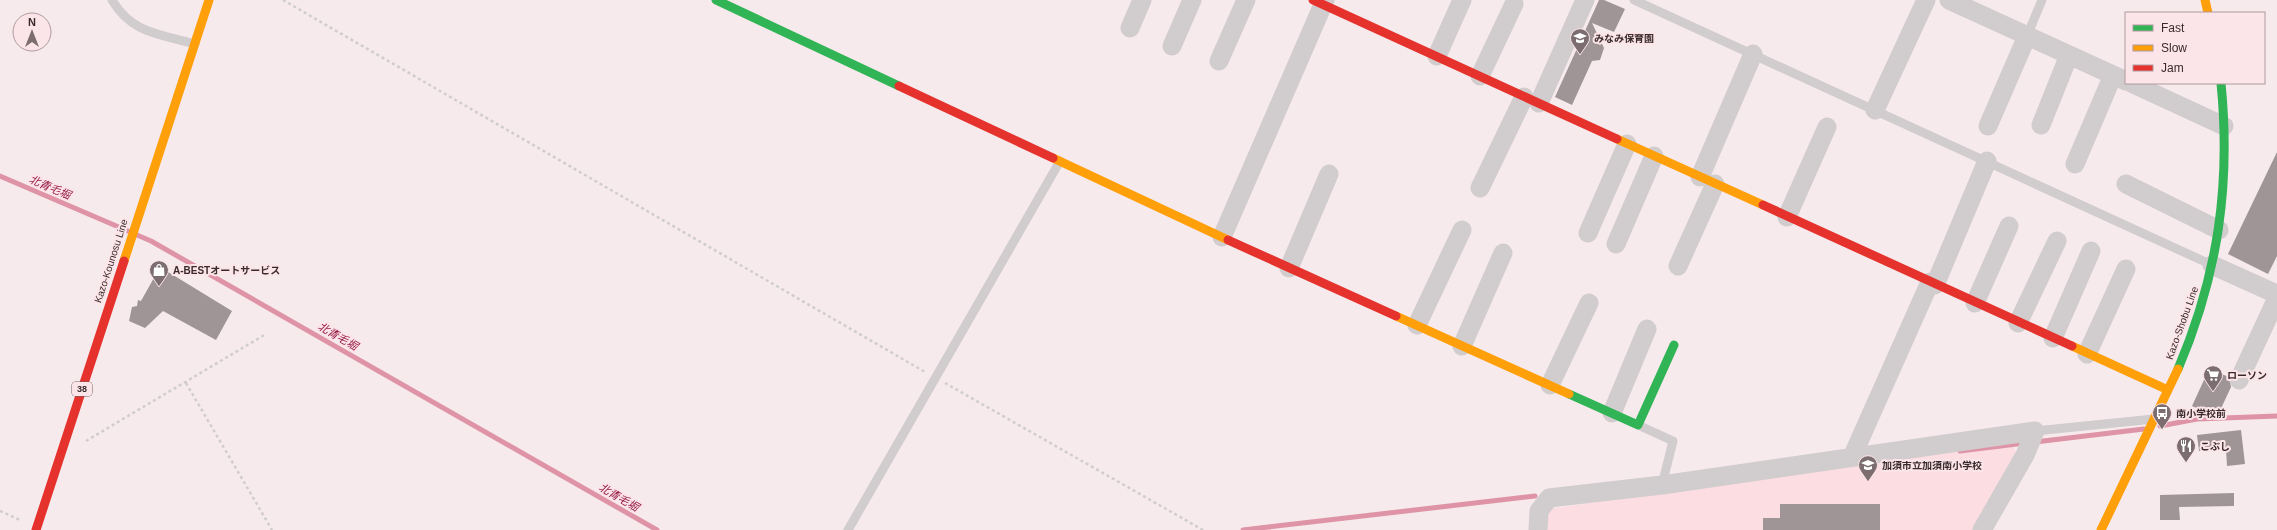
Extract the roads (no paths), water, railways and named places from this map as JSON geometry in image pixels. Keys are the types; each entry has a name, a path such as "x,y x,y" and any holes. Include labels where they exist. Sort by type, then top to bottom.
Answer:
{"street":[{"name":"Kazo-Kounosu Line","path":"36,530 137,216 210,0"},
{"path":"716,0 1289,268 1638,425 1674,345"},
{"path":"1130,28 1142,0"},
{"path":"1172,46 1192,0"},
{"path":"1219,61 1246,0"},
{"path":"1437,56 1462,0"},
{"path":"1480,188 1532,100 1585,0"},
{"path":"1875,110 1926,0"},
{"path":"1949,0 2120,78 2076,164"},
{"path":"2205,0 2208,12"},
{"path":"1222,237 1320,2 1627,144 2168,390"},
{"path":"1480,76 1514,4"},
{"path":"1988,126 2027,36"},
{"path":"1678,266 1753,54"},
{"path":"2041,125 2069,55"},
{"path":"2133,84 2224,126"},
{"name":"Kazo-Shobu Line","path":"2101,530 2168,390 2197,320 2212,265 2219,230 2225,166 2221,84"},
{"path":"1787,217 1827,127"},
{"path":"1588,234 1627,144"},
{"path":"1616,244 1654,156"},
{"path":"1852,457 1987,161"},
{"path":"1289,268 1329,174"},
{"path":"2126,184 2219,230"},
{"path":"1975,303 2009,226"},
{"path":"1417,326 1462,230"},
{"path":"2018,322 2057,241"},
{"path":"2053,338 2091,251"},
{"path":"1462,346 1503,253"},
{"path":"2212,265 2276,291 2239,380"},
{"path":"2086,354 2126,269"},
{"path":"1550,385 1589,303"},
{"path":"1612,414 1647,329"},
{"path":"1538,530 1539,511 1549,498 1662,485 2035,431"},
{"path":"1982,530 2025,455 2035,431"}],"lane":[{"path":"112,0 121,14 139,28 195,44"},
{"path":"1634,0 2212,265"},
{"path":"2027,36 2042,0"},
{"path":"848,530 1060,161"},
{"path":"2035,431 2154,419"},
{"path":"1638,425 1673,441 1662,485"}],"waterway":[{"name":"北青毛堀","path":"0,176 128,231"},
{"name":"北青毛堀","path":"137,235 151,241 657,530"},
{"path":"2160,426 2197,419 2277,416"},
{"path":"2035,442 2144,429"},
{"path":"1960,451 2025,443"},
{"path":"1243,530 1535,496"}],"place":[{"name":"みなみ保育園","path":"1580,55"},
{"name":"A-BESTオートサービス","path":"159,287"},
{"name":"ローソン","path":"2213,392"},
{"name":"南小学校前","path":"2162,430"},
{"name":"こぶし","path":"2186,463"},
{"name":"加須市立加須南小学校","path":"1868,482"}]}
